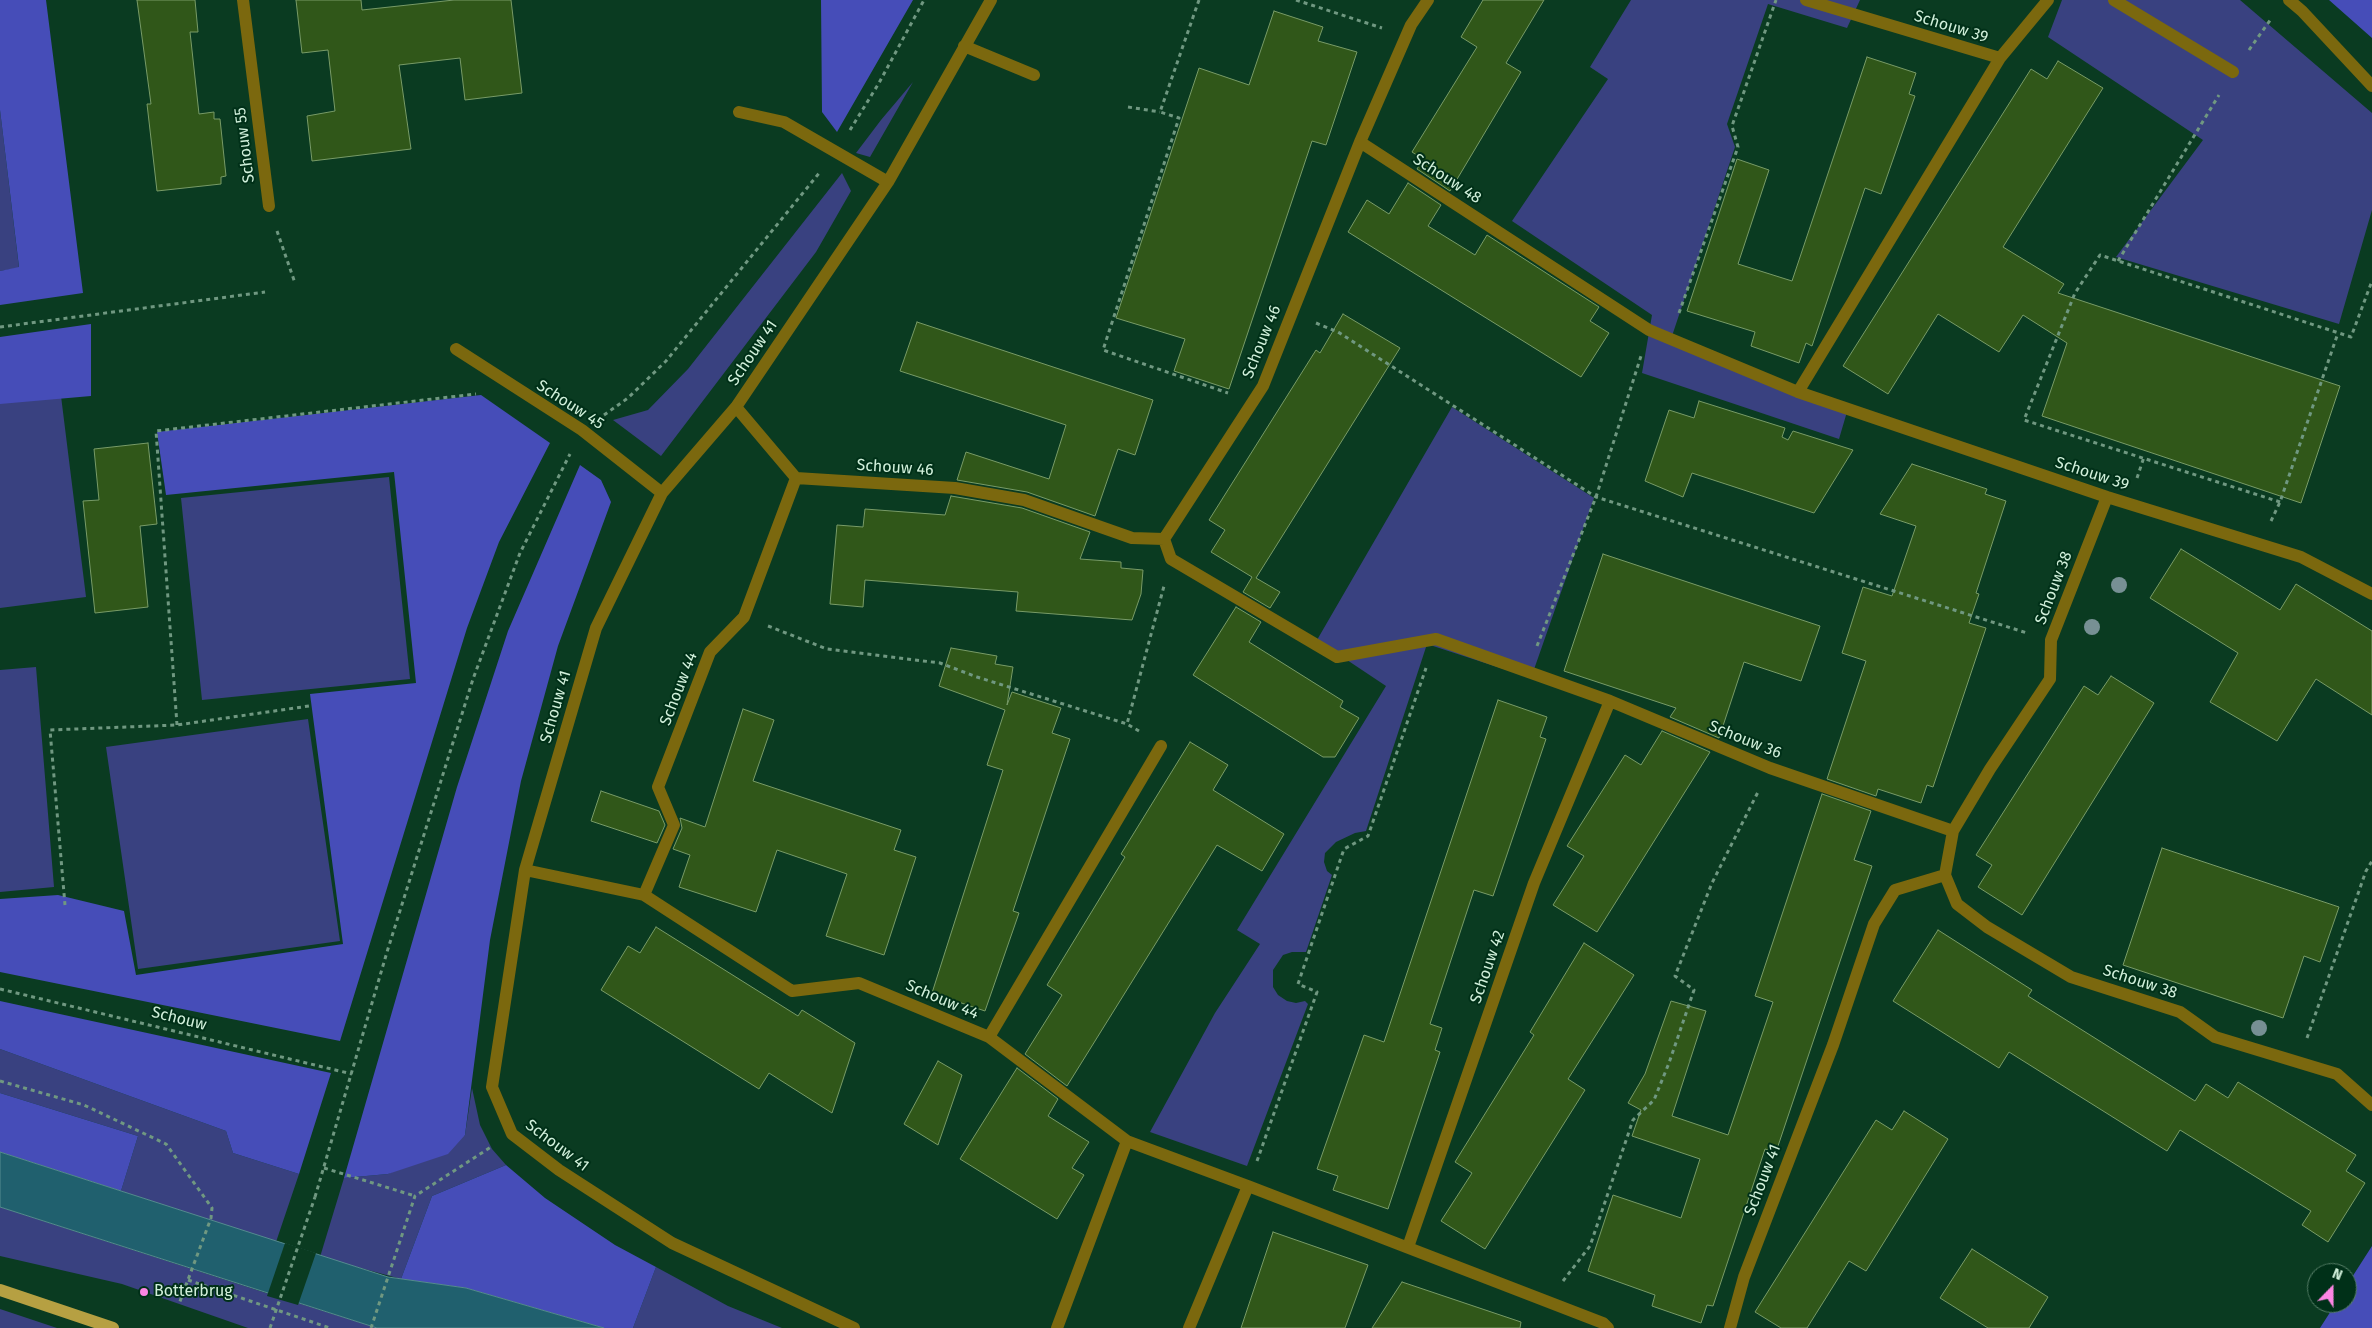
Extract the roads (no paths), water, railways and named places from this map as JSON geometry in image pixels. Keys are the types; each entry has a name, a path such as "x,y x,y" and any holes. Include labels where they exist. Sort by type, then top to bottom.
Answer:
{"main road":[{"path":"0,1290 113,1328"}],"street":[{"name":"Schouw 55","path":"244,0 269,206"},
{"name":"Schouw 41","path":"854,1328 672,1243 559,1170 512,1134 492,1088 525,870 596,628 662,493 736,407 888,182 990,0"},
{"path":"1360,142 1406,36 1428,0"},
{"name":"Schouw 39","path":"1806,0 2000,58"},
{"name":"Schouw 39","path":"1798,392 2000,58 2048,0"},
{"path":"2114,0 2233,72"},
{"path":"2289,0 2302,11 2372,86"},
{"path":"964,46 1034,75"},
{"path":"739,112 784,122 888,182"},
{"name":"Schouw 46","path":"796,478 955,488 1024,500 1132,538 1164,539 1263,386 1360,142"},
{"name":"Schouw 48","path":"1360,142 1649,330"},
{"name":"Schouw 39","path":"1649,330 1798,392 2107,497 2301,557 2372,594"},
{"name":"Schouw 45","path":"456,349 517,390 582,430 662,493"},
{"path":"736,407 796,478"},
{"name":"Schouw 44","path":"644,894 674,826 658,787 710,652 744,617 796,478"},
{"name":"Schouw 38","path":"2107,497 2051,640 2050,679 1990,769 1953,831 1945,875 1957,904 1987,928 2072,977 2180,1012 2215,1037 2337,1074 2372,1105"},
{"name":"Schouw 36","path":"1164,539 1171,559 1337,657 1436,639 1610,701 1770,768 1953,831"},
{"name":"Schouw 42","path":"1408,1247 1534,883 1610,701"},
{"name":"Schouw 44","path":"988,1037 1161,746"},
{"name":"Schouw 44","path":"525,870 644,894 792,991 859,983 988,1037 1127,1141 1248,1186"},
{"name":"Schouw 41","path":"1730,1328 1744,1277 1832,1045 1874,924 1895,890 1945,875"},
{"path":"1057,1328 1127,1141"},
{"path":"1189,1328 1248,1186 1603,1323 1608,1328"}],"place":[{"name":"Botterbrug","path":"144,1292"}]}
